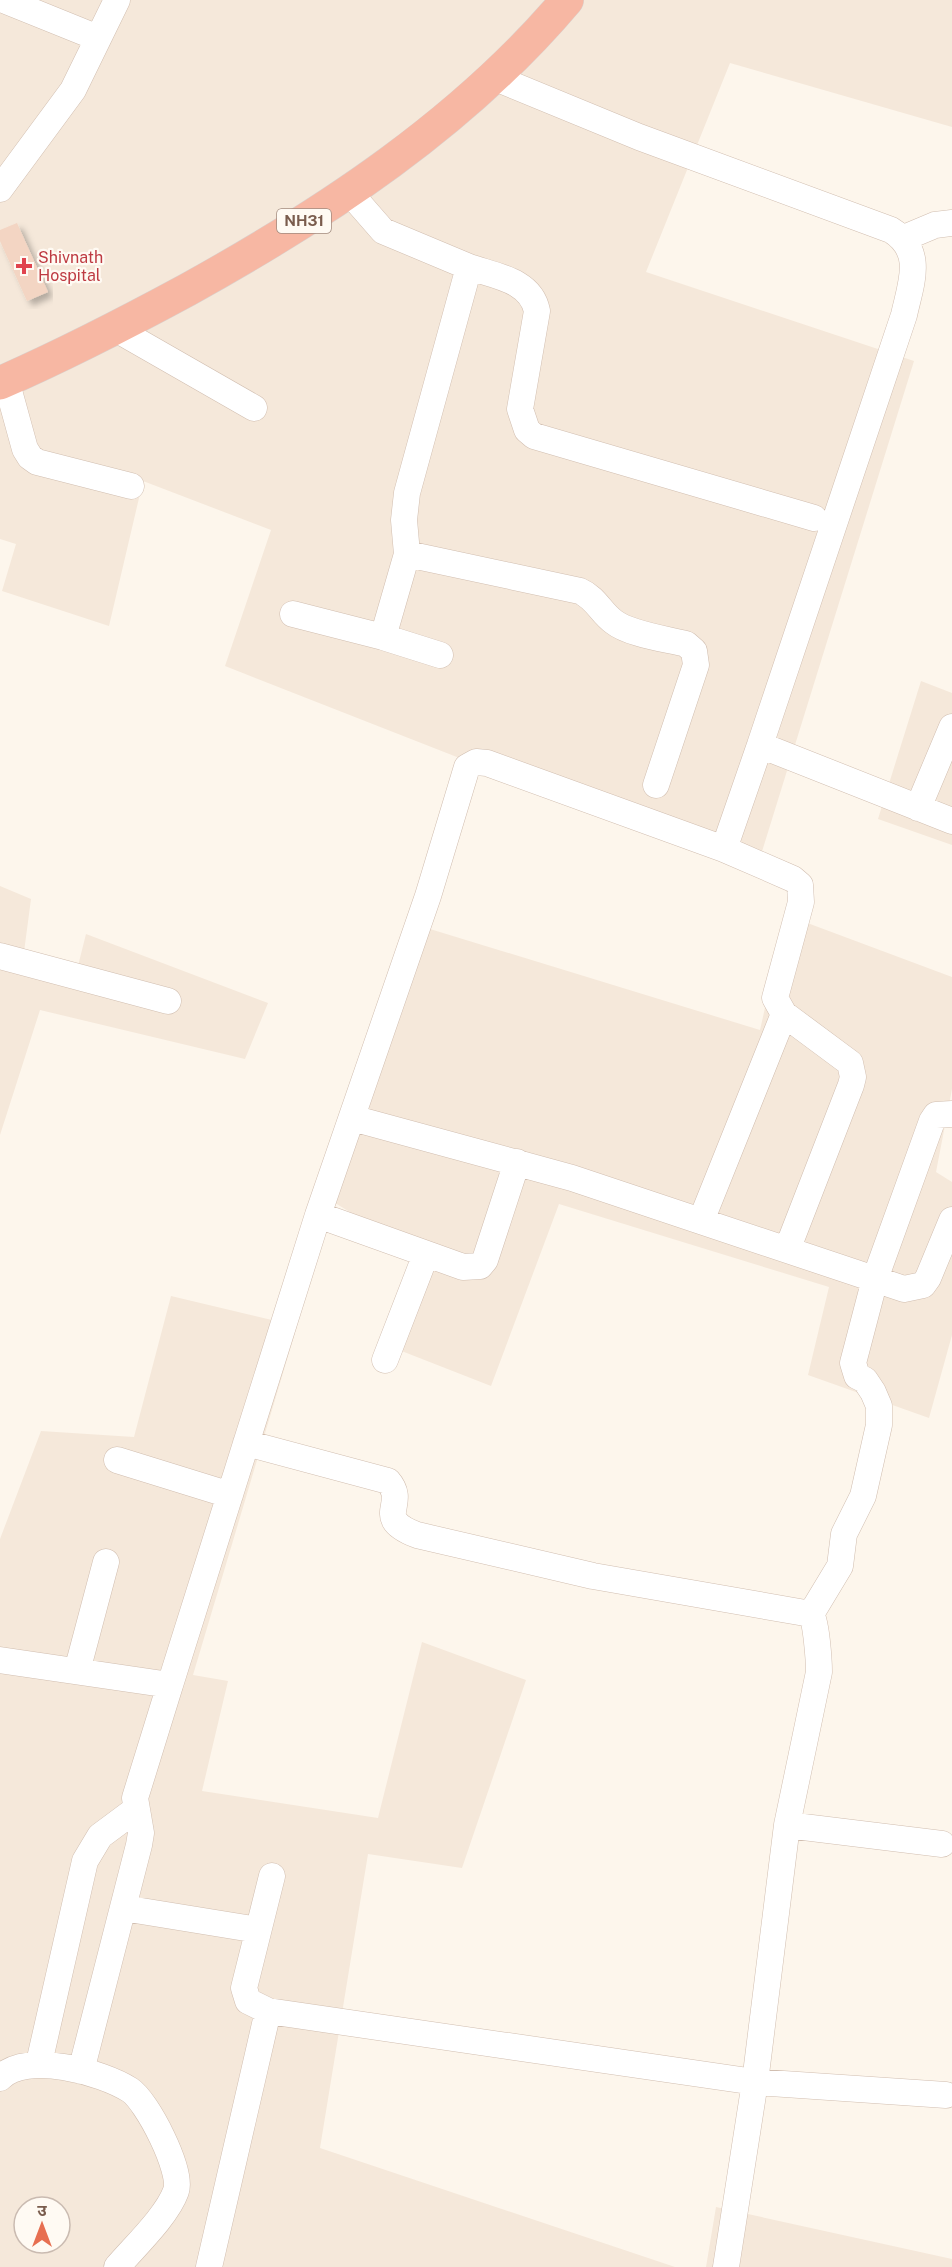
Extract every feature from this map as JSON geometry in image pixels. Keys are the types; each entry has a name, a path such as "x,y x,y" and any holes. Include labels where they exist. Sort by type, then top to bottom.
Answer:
{"highway":[{"name":"NH31","path":"3,381 116,328 246,257 349,192 432,130 493,77 567,0"}],"street":[{"path":"4,0 98,38"},
{"path":"0,189 74,90 117,0"},
{"path":"493,77 639,137 891,230 904,238 912,254 913,274 904,315 724,849"},
{"path":"349,192 383,231 469,267 516,283 529,291 535,299 537,311 520,409 527,430 534,436 814,518"},
{"path":"904,238 935,225 952,223"},
{"path":"383,637 407,554 404,520 407,493 469,267"},
{"path":"116,328 254,408"},
{"path":"3,381 25,449 30,457 37,462 131,486"},
{"path":"407,554 580,591 590,595 606,615 619,626 686,644 694,651 696,665 656,785"},
{"path":"293,614 383,637 440,655"},
{"path":"918,808 952,727"},
{"path":"760,745 952,821"},
{"path":"81,2071 141,1833 135,1810 135,1798 318,1215 428,896 467,767 476,762 487,763 724,849 794,879 800,885 801,902 776,990 778,1006 784,1014 850,1063 853,1077 787,1250"},
{"path":"0,956 168,1001"},
{"path":"701,1221 784,1014"},
{"path":"811,1614 840,1566 844,1534 863,1496 879,1425 879,1406 865,1380 857,1377 853,1363 874,1280 932,1121 936,1115 952,1114"},
{"path":"352,1118 517,1162 904,1289 923,1285 952,1220"},
{"path":"318,1215 463,1267 480,1266 485,1260 517,1162"},
{"path":"385,1360 426,1254"},
{"path":"246,1443 388,1481 395,1494 392,1516 394,1523 401,1529 417,1535 593,1576 811,1614"},
{"path":"117,1460 230,1495"},
{"path":"77,1671 106,1562"},
{"path":"733,2266 787,1825 819,1672 815,1649 816,1625 811,1614"},
{"path":"0,1660 170,1684"},
{"path":"39,2063 85,1862 100,1836 135,1810"},
{"path":"787,1825 942,1844"},
{"path":"272,1876 244,1995 248,2001 268,2011 756,2082 950,2087"},
{"path":"123,1908 258,1930"},
{"path":"208,2267 268,2011"},
{"path":"0,2078 19,2067 39,2063 81,2071 129,2090 138,2098 176,2168 177,2190 170,2204 117,2267"}],"shaded area":[{"path":"0,0 952,0 952,127 730,63 646,272 914,361 755,874 225,666 271,530 143,481 109,626 2,591 16,544 0,539"},
{"path":"921,681 952,693 952,845 878,819"},
{"path":"0,886 31,899 24,952 77,970 86,934 268,1003 245,1059 40,1010 0,1135"},
{"path":"786,915 952,977 952,1089 936,1172 952,1182 952,1335 929,1418 808,1375 829,1287 559,1204 491,1386 399,1350 417,1253 322,1195 430,929 760,1030"},
{"path":"171,1296 297,1326 193,1675 228,1681 202,1791 378,1818 422,1642 526,1680 462,1868 368,1854 320,2148 675,2267 0,2267 0,1539 41,1431 134,1437"},
{"path":"716,2207 952,2259 952,2267 706,2267"}],"building":[{"path":"17,223 48,292 27,301 0,241 0,230"}],"place":[{"name":"Shivnath Hospital","path":"24,266"}]}
